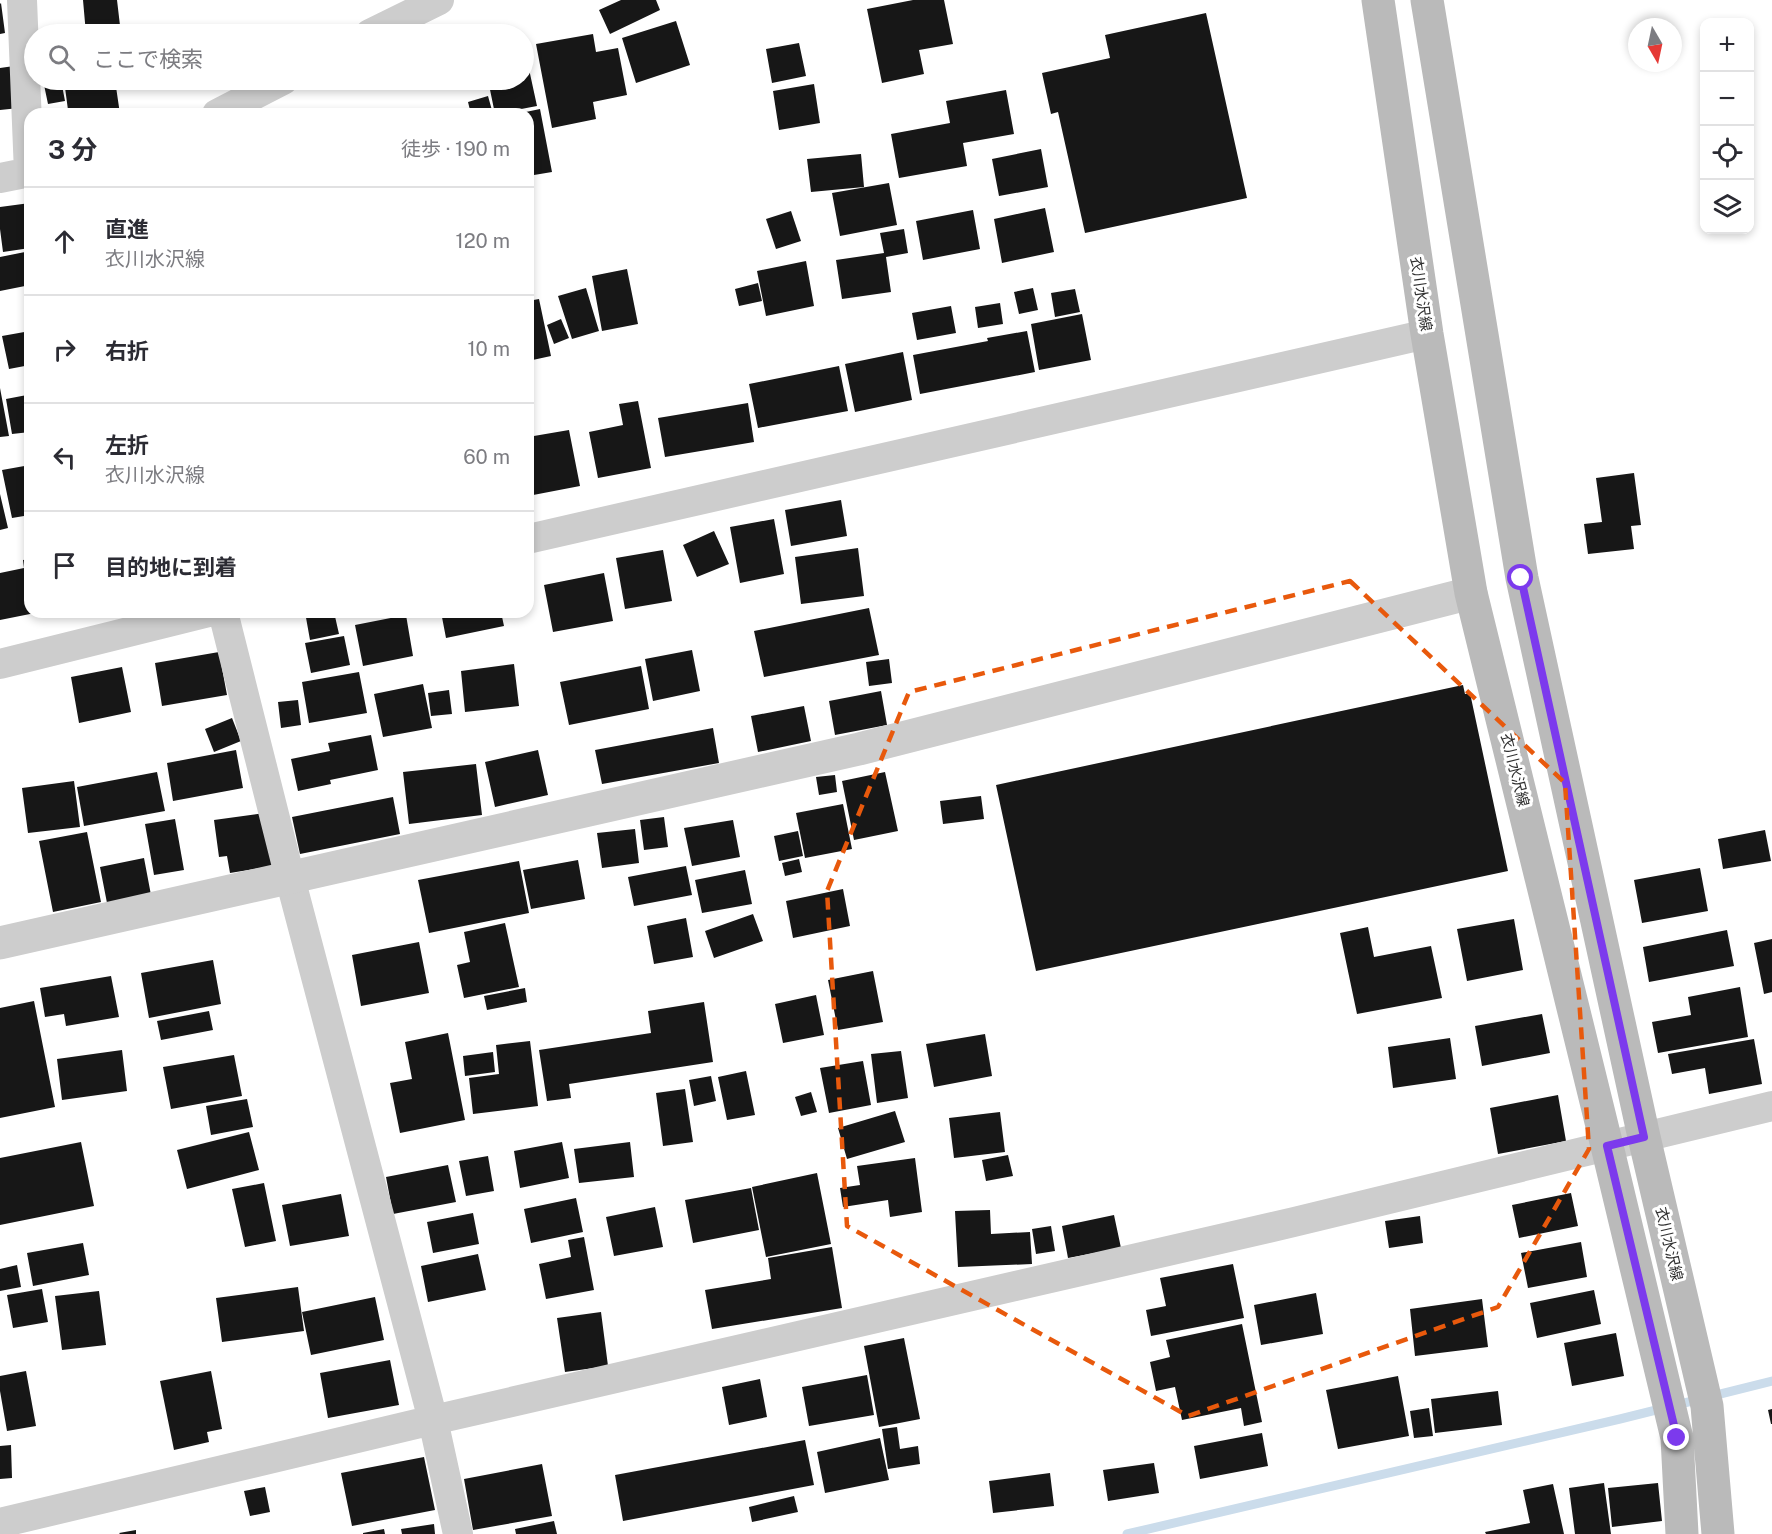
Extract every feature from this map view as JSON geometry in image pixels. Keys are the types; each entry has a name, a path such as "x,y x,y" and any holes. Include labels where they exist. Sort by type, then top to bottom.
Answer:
{"main road":[{"name":"衣川水沢線","path":"1378,0 1427,334 1471,592 1677,1438 1682,1534"},
{"name":"衣川水沢線","path":"1427,0 1521,578 1644,1137 1707,1406 1718,1534"}],"street":[{"path":"22,0 24,43"},
{"path":"390,24 439,0"},
{"path":"26,90 27,108"},
{"path":"229,108 264,90"},
{"path":"0,178 24,173"},
{"path":"534,538 1427,334"},
{"path":"0,943 859,749 1471,592"},
{"path":"0,664 185,618"},
{"path":"225,618 290,878 433,1420 458,1534"},
{"path":"0,1523 433,1420 1306,1219 1772,1106"}],"highlighted area":[{"path":"1350,581 1565,783 1589,1149 1498,1307 1188,1416 847,1226 827,891 909,692"}],"building":[{"path":"83,0 117,0 120,24 85,24"},
{"path":"621,0 656,0 660,10 610,34 599,10"},
{"path":"913,0 944,0 953,44 919,50 924,74 882,83 867,9"},
{"path":"0,4 5,33 0,34"},
{"path":"1206,13 1247,198 1085,233 1058,112 1051,114 1042,73 1110,58 1105,35"},
{"path":"676,21 690,65 636,83 622,38"},
{"path":"593,34 596,52 618,48 627,95 593,102 596,119 552,128 536,44"},
{"path":"799,43 806,76 772,83 766,49"},
{"path":"14,66 19,108 0,110 0,68"},
{"path":"814,84 820,123 779,130 773,91"},
{"path":"45,90 63,90 65,101 48,104"},
{"path":"65,90 116,90 119,108 68,108"},
{"path":"490,90 534,90 537,106 494,108"},
{"path":"1006,90 1014,134 963,143 967,166 899,178 891,134 950,123 946,101"},
{"path":"488,96 491,108 470,108 468,102"},
{"path":"540,109 552,172 534,175 534,110"},
{"path":"1041,149 1048,187 999,196 992,159"},
{"path":"861,154 864,187 811,192 807,159"},
{"path":"889,183 897,225 840,236 832,193"},
{"path":"24,204 24,249 3,252 0,207"},
{"path":"1045,208 1054,252 1002,263 994,219"},
{"path":"973,210 980,249 923,260 916,221"},
{"path":"791,211 801,241 776,249 766,219"},
{"path":"904,229 908,253 886,257 891,292 842,299 836,260 884,253 880,233"},
{"path":"24,252 24,286 0,291 0,257"},
{"path":"806,261 814,306 766,316 757,271"},
{"path":"627,269 638,324 602,331 592,276"},
{"path":"758,283 762,301 739,306 735,289"},
{"path":"586,288 599,331 572,339 558,296"},
{"path":"1033,288 1038,310 1019,314 1014,292"},
{"path":"1075,289 1080,312 1055,317 1051,293"},
{"path":"539,299 551,356 534,360 534,300"},
{"path":"1000,303 1003,324 978,328 975,307"},
{"path":"951,306 956,333 917,340 912,313"},
{"path":"1082,314 1091,360 1039,370 1031,324"},
{"path":"561,319 569,338 554,344 547,325"},
{"path":"1027,331 1035,372 920,394 913,355"},
{"path":"24,332 24,366 9,369 2,336"},
{"path":"903,352 912,400 855,412 845,364"},
{"path":"839,366 848,411 758,428 749,384"},
{"path":"0,388 9,436 0,437"},
{"path":"24,396 24,433 12,434 6,399"},
{"path":"638,401 651,468 598,478 589,432 623,425 619,404"},
{"path":"748,403 754,442 665,457 658,418"},
{"path":"569,430 580,486 534,495 534,436"},
{"path":"24,466 24,516 12,518 2,470"},
{"path":"1634,473 1641,525 1631,526 1634,549 1588,554 1584,524 1602,522 1596,478"},
{"path":"0,494 8,528 0,530"},
{"path":"841,500 847,536 791,546 785,510"},
{"path":"774,519 784,574 740,583 730,527"},
{"path":"714,531 729,564 697,577 683,545"},
{"path":"858,548 864,596 801,604 795,557"},
{"path":"663,550 672,601 625,609 616,558"},
{"path":"24,568 24,615 0,620 0,573"},
{"path":"604,573 613,621 553,632 544,585"},
{"path":"869,608 879,655 764,677 754,631"},
{"path":"306,618 335,618 339,634 310,640"},
{"path":"391,618 407,618 413,656 363,666 355,625"},
{"path":"442,618 502,618 504,626 446,638"},
{"path":"344,636 350,665 311,673 305,643"},
{"path":"692,650 700,691 653,701 645,659"},
{"path":"219,652 227,695 162,706 155,663"},
{"path":"889,659 892,683 869,686 866,662"},
{"path":"514,664 519,706 465,712 461,671"},
{"path":"641,666 649,709 569,725 560,682"},
{"path":"122,667 131,712 79,723 71,677"},
{"path":"359,672 367,713 309,723 302,682"},
{"path":"423,684 432,728 383,737 374,694"},
{"path":"1463,685 1465,694 1470,693 1508,871 1036,971 996,785"},
{"path":"449,690 452,714 431,716 428,693"},
{"path":"881,691 887,725 835,735 829,701"},
{"path":"298,700 301,725 281,728 278,702"},
{"path":"804,706 811,741 758,752 751,716"},
{"path":"232,718 241,741 214,752 205,729"},
{"path":"713,728 719,763 602,784 595,750"},
{"path":"371,735 378,770 330,780 331,784 298,791 291,759 330,751 328,743"},
{"path":"236,750 243,788 173,801 167,763"},
{"path":"538,750 548,795 495,807 485,762"},
{"path":"476,764 482,815 409,824 403,772"},
{"path":"157,772 165,811 84,826 77,787"},
{"path":"885,772 898,831 854,840 842,781"},
{"path":"835,775 837,792 819,795 816,777"},
{"path":"74,781 80,827 28,833 22,788"},
{"path":"981,796 984,819 943,824 940,801"},
{"path":"393,797 400,834 300,854 292,817"},
{"path":"843,804 852,849 805,858 796,813"},
{"path":"265,813 273,866 230,873 227,856 219,857 214,820"},
{"path":"664,817 668,847 644,850 640,820"},
{"path":"175,819 184,870 154,875 145,824"},
{"path":"733,820 740,857 692,866 684,828"},
{"path":"635,829 639,863 602,868 597,833"},
{"path":"1765,830 1771,861 1723,869 1718,839"},
{"path":"798,831 803,856 779,861 774,836"},
{"path":"87,832 101,902 53,912 39,841"},
{"path":"144,858 151,895 107,903 100,867"},
{"path":"799,859 802,872 785,876 782,863"},
{"path":"578,860 585,899 531,909 523,870"},
{"path":"519,861 529,913 429,933 418,880"},
{"path":"686,866 692,895 634,906 628,877"},
{"path":"1700,868 1708,911 1642,923 1634,880"},
{"path":"745,870 752,904 702,913 695,880"},
{"path":"843,889 850,926 793,938 786,901"},
{"path":"753,914 763,941 714,958 705,931"},
{"path":"686,918 693,957 654,964 647,926"},
{"path":"1514,919 1523,970 1467,981 1457,929"},
{"path":"505,923 519,987 464,998 457,965 470,962 464,932"},
{"path":"1368,927 1374,957 1431,946 1442,998 1357,1014 1340,933"},
{"path":"1727,930 1734,966 1649,982 1643,947"},
{"path":"1772,939 1772,992 1764,994 1754,943"},
{"path":"419,942 429,993 361,1006 352,955"},
{"path":"213,960 221,1004 149,1018 141,973"},
{"path":"873,971 883,1022 838,1030 828,980"},
{"path":"111,976 119,1017 66,1026 64,1014 45,1017 40,988"},
{"path":"1740,987 1748,1037 1658,1053 1652,1022 1691,1015 1688,997"},
{"path":"525,988 527,1002 487,1010 484,996"},
{"path":"816,995 824,1035 783,1043 775,1004"},
{"path":"34,1001 55,1107 0,1118 0,1008"},
{"path":"704,1002 713,1062 569,1084 571,1098 547,1101 539,1050 651,1033 648,1011"},
{"path":"209,1011 213,1030 161,1040 157,1021"},
{"path":"1542,1014 1550,1053 1482,1066 1475,1026"},
{"path":"448,1033 465,1120 400,1133 390,1083 412,1079 405,1042"},
{"path":"985,1034 992,1076 934,1087 926,1044"},
{"path":"1450,1038 1456,1079 1393,1088 1388,1047"},
{"path":"1754,1039 1762,1084 1709,1094 1705,1068 1672,1074 1668,1054"},
{"path":"530,1041 538,1106 473,1114 469,1078 499,1074 496,1045"},
{"path":"122,1050 127,1091 62,1100 57,1059"},
{"path":"901,1051 908,1098 877,1103 871,1054"},
{"path":"493,1052 495,1072 465,1076 463,1056"},
{"path":"234,1055 242,1096 171,1109 163,1067"},
{"path":"863,1061 871,1105 829,1113 820,1068"},
{"path":"746,1071 755,1115 727,1120 718,1077"},
{"path":"711,1076 716,1101 694,1106 689,1080"},
{"path":"685,1089 693,1142 663,1146 656,1093"},
{"path":"811,1092 817,1112 801,1116 795,1097"},
{"path":"1558,1095 1566,1141 1498,1154 1490,1108"},
{"path":"247,1099 253,1127 211,1135 206,1106"},
{"path":"895,1111 905,1142 847,1159 838,1128"},
{"path":"1000,1112 1005,1152 954,1158 949,1118"},
{"path":"249,1132 259,1170 187,1189 177,1150"},
{"path":"81,1142 94,1206 0,1225 0,1158"},
{"path":"562,1142 569,1178 520,1188 514,1151"},
{"path":"630,1142 634,1177 579,1183 574,1149"},
{"path":"1008,1155 1013,1176 986,1181 982,1160"},
{"path":"488,1156 494,1191 466,1196 459,1161"},
{"path":"915,1158 922,1212 890,1217 888,1200 843,1207 840,1188 860,1185 857,1166"},
{"path":"448,1165 456,1202 393,1214 386,1177"},
{"path":"817,1173 831,1244 766,1257 752,1187"},
{"path":"264,1183 276,1241 245,1247 232,1189"},
{"path":"751,1188 759,1230 693,1243 685,1200"},
{"path":"1571,1193 1578,1226 1519,1238 1512,1205"},
{"path":"341,1194 349,1236 290,1246 282,1205"},
{"path":"576,1198 583,1232 531,1243 524,1209"},
{"path":"655,1207 663,1247 614,1256 606,1217"},
{"path":"990,1210 991,1234 1030,1232 1032,1264 958,1267 955,1211"},
{"path":"473,1213 479,1244 433,1253 427,1222"},
{"path":"1114,1215 1121,1248 1068,1258 1062,1226"},
{"path":"1420,1216 1423,1243 1389,1248 1385,1221"},
{"path":"1051,1226 1055,1251 1036,1254 1032,1229"},
{"path":"584,1237 594,1290 546,1299 539,1264 571,1257 568,1240"},
{"path":"1581,1242 1587,1277 1528,1288 1521,1253"},
{"path":"83,1243 89,1275 33,1286 27,1253"},
{"path":"832,1247 842,1308 712,1329 705,1290 771,1279 768,1258"},
{"path":"478,1254 486,1290 428,1302 421,1266"},
{"path":"1233,1264 1244,1318 1151,1336 1146,1310 1166,1306 1160,1278"},
{"path":"17,1265 21,1287 0,1291 0,1269"},
{"path":"298,1287 304,1331 222,1342 216,1298"},
{"path":"42,1289 48,1322 13,1328 7,1295"},
{"path":"1594,1290 1601,1324 1537,1338 1530,1303"},
{"path":"99,1291 106,1345 62,1350 55,1296"},
{"path":"1316,1293 1323,1334 1261,1345 1254,1305"},
{"path":"375,1297 384,1340 311,1355 302,1312"},
{"path":"1482,1299 1488,1347 1415,1356 1410,1309"},
{"path":"601,1312 608,1366 565,1372 557,1318"},
{"path":"1242,1324 1262,1422 1244,1426 1241,1408 1182,1420 1175,1387 1156,1391 1150,1362 1170,1357 1166,1340"},
{"path":"1616,1333 1624,1376 1572,1386 1564,1343"},
{"path":"904,1338 920,1419 879,1427 864,1346"},
{"path":"390,1360 399,1405 328,1418 320,1373"},
{"path":"26,1371 36,1426 7,1431 0,1391 0,1376"},
{"path":"211,1371 222,1429 207,1432 209,1442 174,1450 160,1381"},
{"path":"867,1375 874,1415 809,1426 802,1387"},
{"path":"1398,1376 1409,1436 1338,1449 1326,1390"},
{"path":"760,1379 767,1417 729,1425 722,1387"},
{"path":"1498,1391 1502,1425 1435,1433 1431,1399"},
{"path":"1429,1408 1433,1436 1414,1438 1410,1411"},
{"path":"1772,1409 1772,1424 1771,1424 1768,1410"},
{"path":"897,1427 900,1449 918,1446 920,1464 888,1469 882,1429"},
{"path":"1262,1433 1268,1466 1200,1479 1194,1446"},
{"path":"880,1438 889,1480 825,1493 817,1452"},
{"path":"805,1440 814,1485 623,1521 615,1475"},
{"path":"11,1445 12,1478 0,1479 0,1446"},
{"path":"424,1457 435,1510 352,1526 341,1473"},
{"path":"1154,1463 1159,1493 1108,1501 1103,1470"},
{"path":"542,1464 552,1516 473,1530 464,1479"},
{"path":"1050,1473 1054,1506 993,1513 989,1481"},
{"path":"1604,1483 1611,1534 1575,1534 1569,1488"},
{"path":"1658,1483 1662,1521 1612,1527 1608,1488"},
{"path":"1553,1484 1564,1534 1486,1534 1485,1532 1530,1523 1523,1490"},
{"path":"265,1487 270,1512 250,1516 244,1491"},
{"path":"794,1496 798,1512 752,1522 749,1507"},
{"path":"554,1521 557,1534 516,1534 515,1529"},
{"path":"434,1524 435,1534 402,1534 401,1529"},
{"path":"384,1529 385,1534 363,1534 363,1533"},
{"path":"136,1530 136,1534 119,1533"}],"waterway":[{"path":"1127,1534 1620,1419 1772,1381"}],"route":[{"path":"1521,578 1644,1137 1607,1146 1677,1438"}]}
